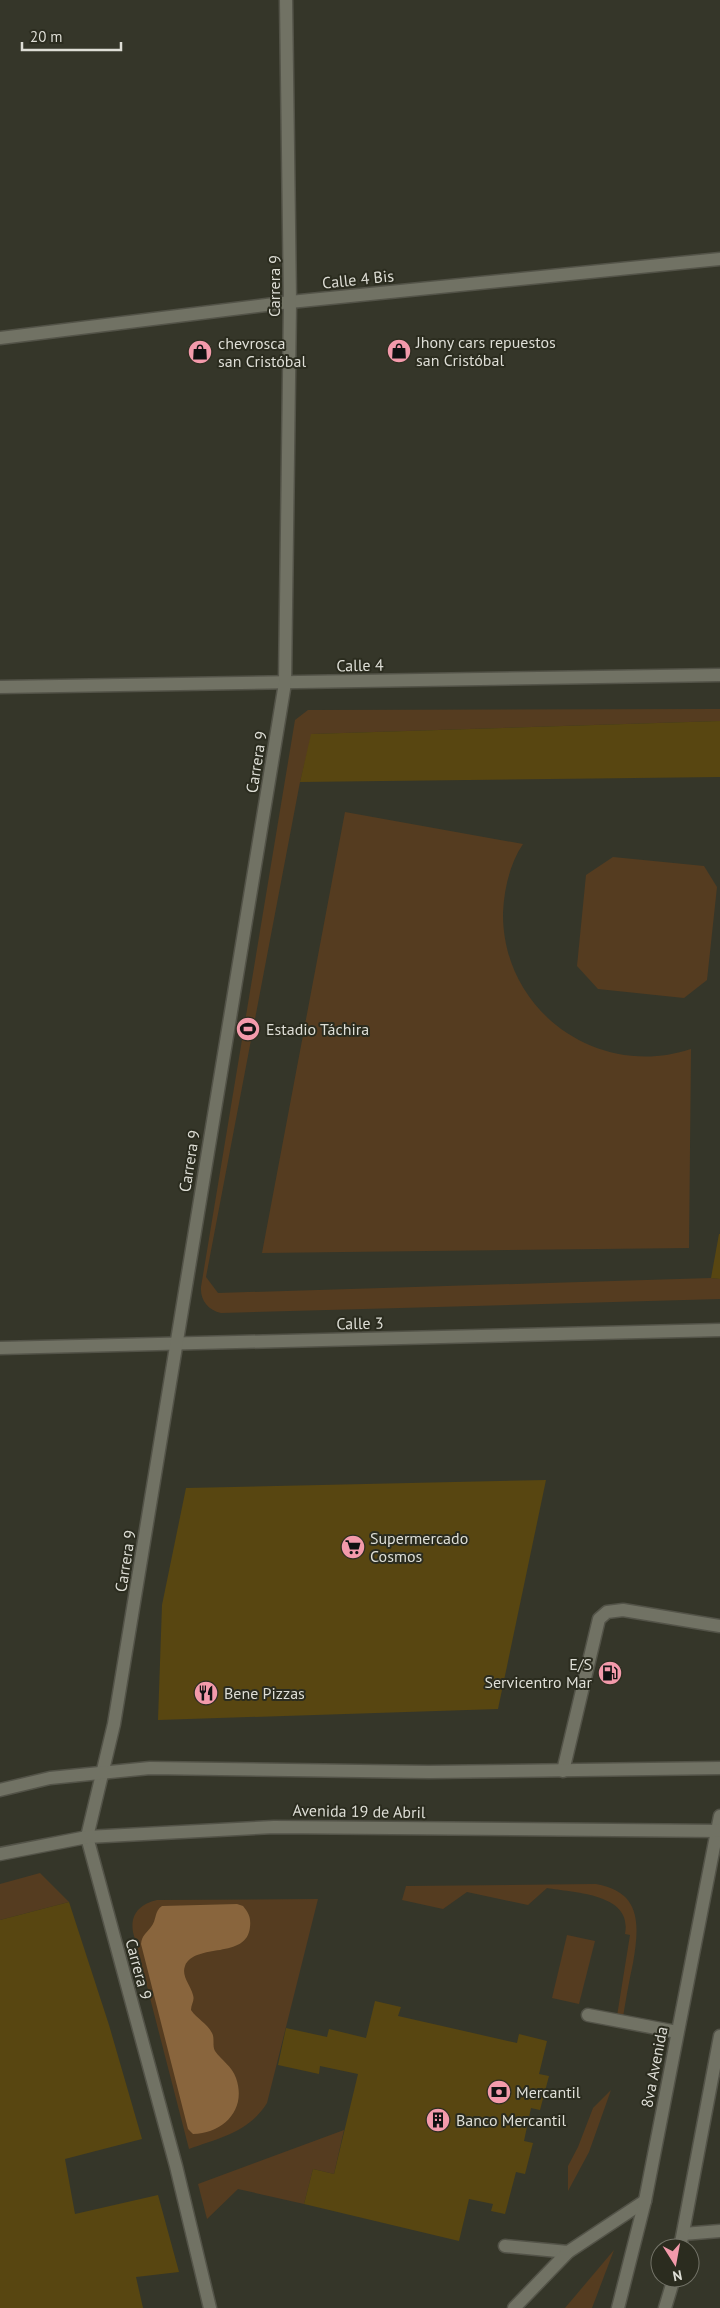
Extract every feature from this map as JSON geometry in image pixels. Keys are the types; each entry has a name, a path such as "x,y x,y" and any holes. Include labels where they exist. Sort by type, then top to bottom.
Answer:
{"street":[{"name":"Carrera 9","path":"210,2308 176,2166 87,1837 114,1724 285,683 290,302 286,0"},
{"name":"Calle 4 Bis","path":"0,338 290,302 720,259"},
{"name":"Calle 4","path":"0,688 720,675"},
{"name":"Calle 3","path":"0,1348 720,1330"},
{"path":"562,1771 599,1619 607,1612 624,1610 720,1626"},
{"path":"0,1790 50,1778 150,1768 429,1772 720,1768"},
{"name":"8va Avenida","path":"618,2308 645,2201 720,1816"},
{"name":"Avenida 19 de Abril","path":"0,1854 87,1837 274,1826 718,1831"},
{"path":"592,2016 677,2032"},
{"path":"682,2238 720,2036"},
{"path":"514,2308 568,2252 645,2201"},
{"path":"683,2234 720,2231"},
{"path":"506,2246 568,2252"},
{"path":"665,2308 671,2288"}],"shaded area":[{"name":"Estadio Táchira","path":"720,709 720,721 312,734 300,782 206,1277 218,1293 711,1278 720,1279 720,1299 221,1313 212,1310 203,1300 201,1287 295,720 308,710"},
{"path":"345,812 523,844 518,851 508,877 503,913 507,948 519,980 538,1007 562,1029 590,1045 622,1055 656,1056 691,1049 689,1248 262,1253"},
{"path":"613,857 704,866 717,887 707,980 684,998 598,989 577,966 586,875"},
{"path":"40,1873 69,1902 0,1920 0,1884"},
{"path":"596,1884 611,1888 622,1895 630,1903 634,1913 636,1924 635,1950 623,2017 617,2016 630,1935 625,1934 625,1920 620,1910 611,1903 586,1894 547,1888 528,1905 467,1892 443,1909 402,1900 406,1886"},
{"path":"318,1899 267,2103 252,2121 233,2133 189,2149 133,1932 132,1926 135,1915 141,1907 157,1900"},
{"path":"237,1904 243,1906 249,1916 250,1927 247,1937 240,1944 231,1948 199,1954 191,1959 184,1970 193,1997 191,2010 210,2030 213,2035 215,2051 232,2070 239,2089 235,2109 223,2124 204,2133 193,2134 188,2129 141,1944 143,1937 153,1924 159,1908 162,1906"},
{"path":"567,1935 595,1941 579,2004 552,1998"},
{"path":"611,2090 589,2152 568,2191 568,2166 578,2147 593,2108"},
{"path":"344,2130 334,2174 313,2169 304,2204 238,2189 207,2219 198,2184"},
{"path":"614,2250 592,2308 565,2308"}],"building":[{"path":"720,721 720,777 300,782 311,734"},
{"path":"720,1234 720,1279 711,1278"},
{"name":"Supermercado Cosmos","path":"546,1480 498,1709 158,1720 162,1605 186,1488"},
{"path":"69,1902 109,2025 142,2139 65,2159 75,2214 158,2195 179,2272 136,2277 143,2308 0,2308 0,1920"},
{"name":"Banco Mercantil","path":"375,2001 401,2007 398,2016 517,2043 519,2034 547,2041 539,2074 549,2076 540,2110 531,2108 524,2141 533,2143 525,2174 516,2172 505,2214 491,2211 493,2204 469,2199 459,2241 304,2204 313,2169 334,2174 358,2074 320,2066 319,2074 278,2065 286,2028 327,2037 329,2029 366,2038"}],"place":[{"name":"Jhony cars repuestos san Cristóbal","path":"399,351"},
{"name":"chevrosca san Cristóbal","path":"200,352"},
{"name":"Estadio Táchira","path":"248,1029"},
{"name":"Supermercado Cosmos","path":"353,1547"},
{"name":"E/S Servicentro Mar","path":"610,1673"},
{"name":"Bene Pizzas","path":"206,1693"},
{"name":"Mercantil","path":"499,2092"},
{"name":"Banco Mercantil","path":"438,2120"}]}
